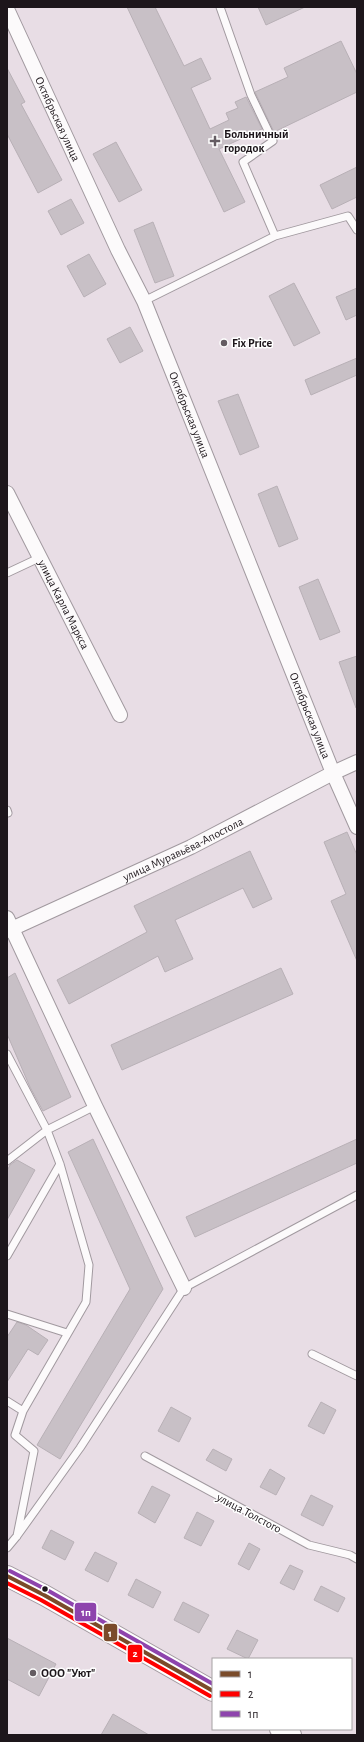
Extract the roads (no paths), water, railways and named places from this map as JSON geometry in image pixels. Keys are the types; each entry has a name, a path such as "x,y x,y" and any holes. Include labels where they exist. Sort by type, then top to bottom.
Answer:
{"main road":[{"path":"7,1576 212,1690"},
{"path":"282,1730 291,1735"}],"street":[{"name":"Октябрьская улица","path":"7,8 118,250 144,301 333,773 357,828"},
{"name":"улица Карла Маркса","path":"8,500 120,715"},
{"name":"улица Муравьёва-Апостола","path":"9,925 191,847 357,762"},
{"path":"9,925 184,1288"}],"lane":[{"path":"222,8 249,88 273,141 243,162 275,236"},
{"path":"144,301 275,236 348,216 357,230"},
{"path":"7,573 39,558"},
{"path":"7,1054 48,1130 60,1164 89,1265 86,1302 23,1410 15,1435 34,1451 18,1536"},
{"path":"7,1161 48,1130 95,1106"},
{"path":"7,1256 60,1164"},
{"path":"7,1548 18,1536 80,1448 184,1288 357,1195"},
{"path":"7,1314 67,1333"},
{"path":"312,1354 357,1376"},
{"path":"7,1401 23,1410"},
{"name":"улица Толстого","path":"145,1456 309,1545 350,1555 357,1559"}],"place":[{"name":"Больничный городок","path":"215,141"},
{"name":"Fix Price","path":"224,343"},
{"name":"ООО \"Уют\"","path":"33,1673"}]}
